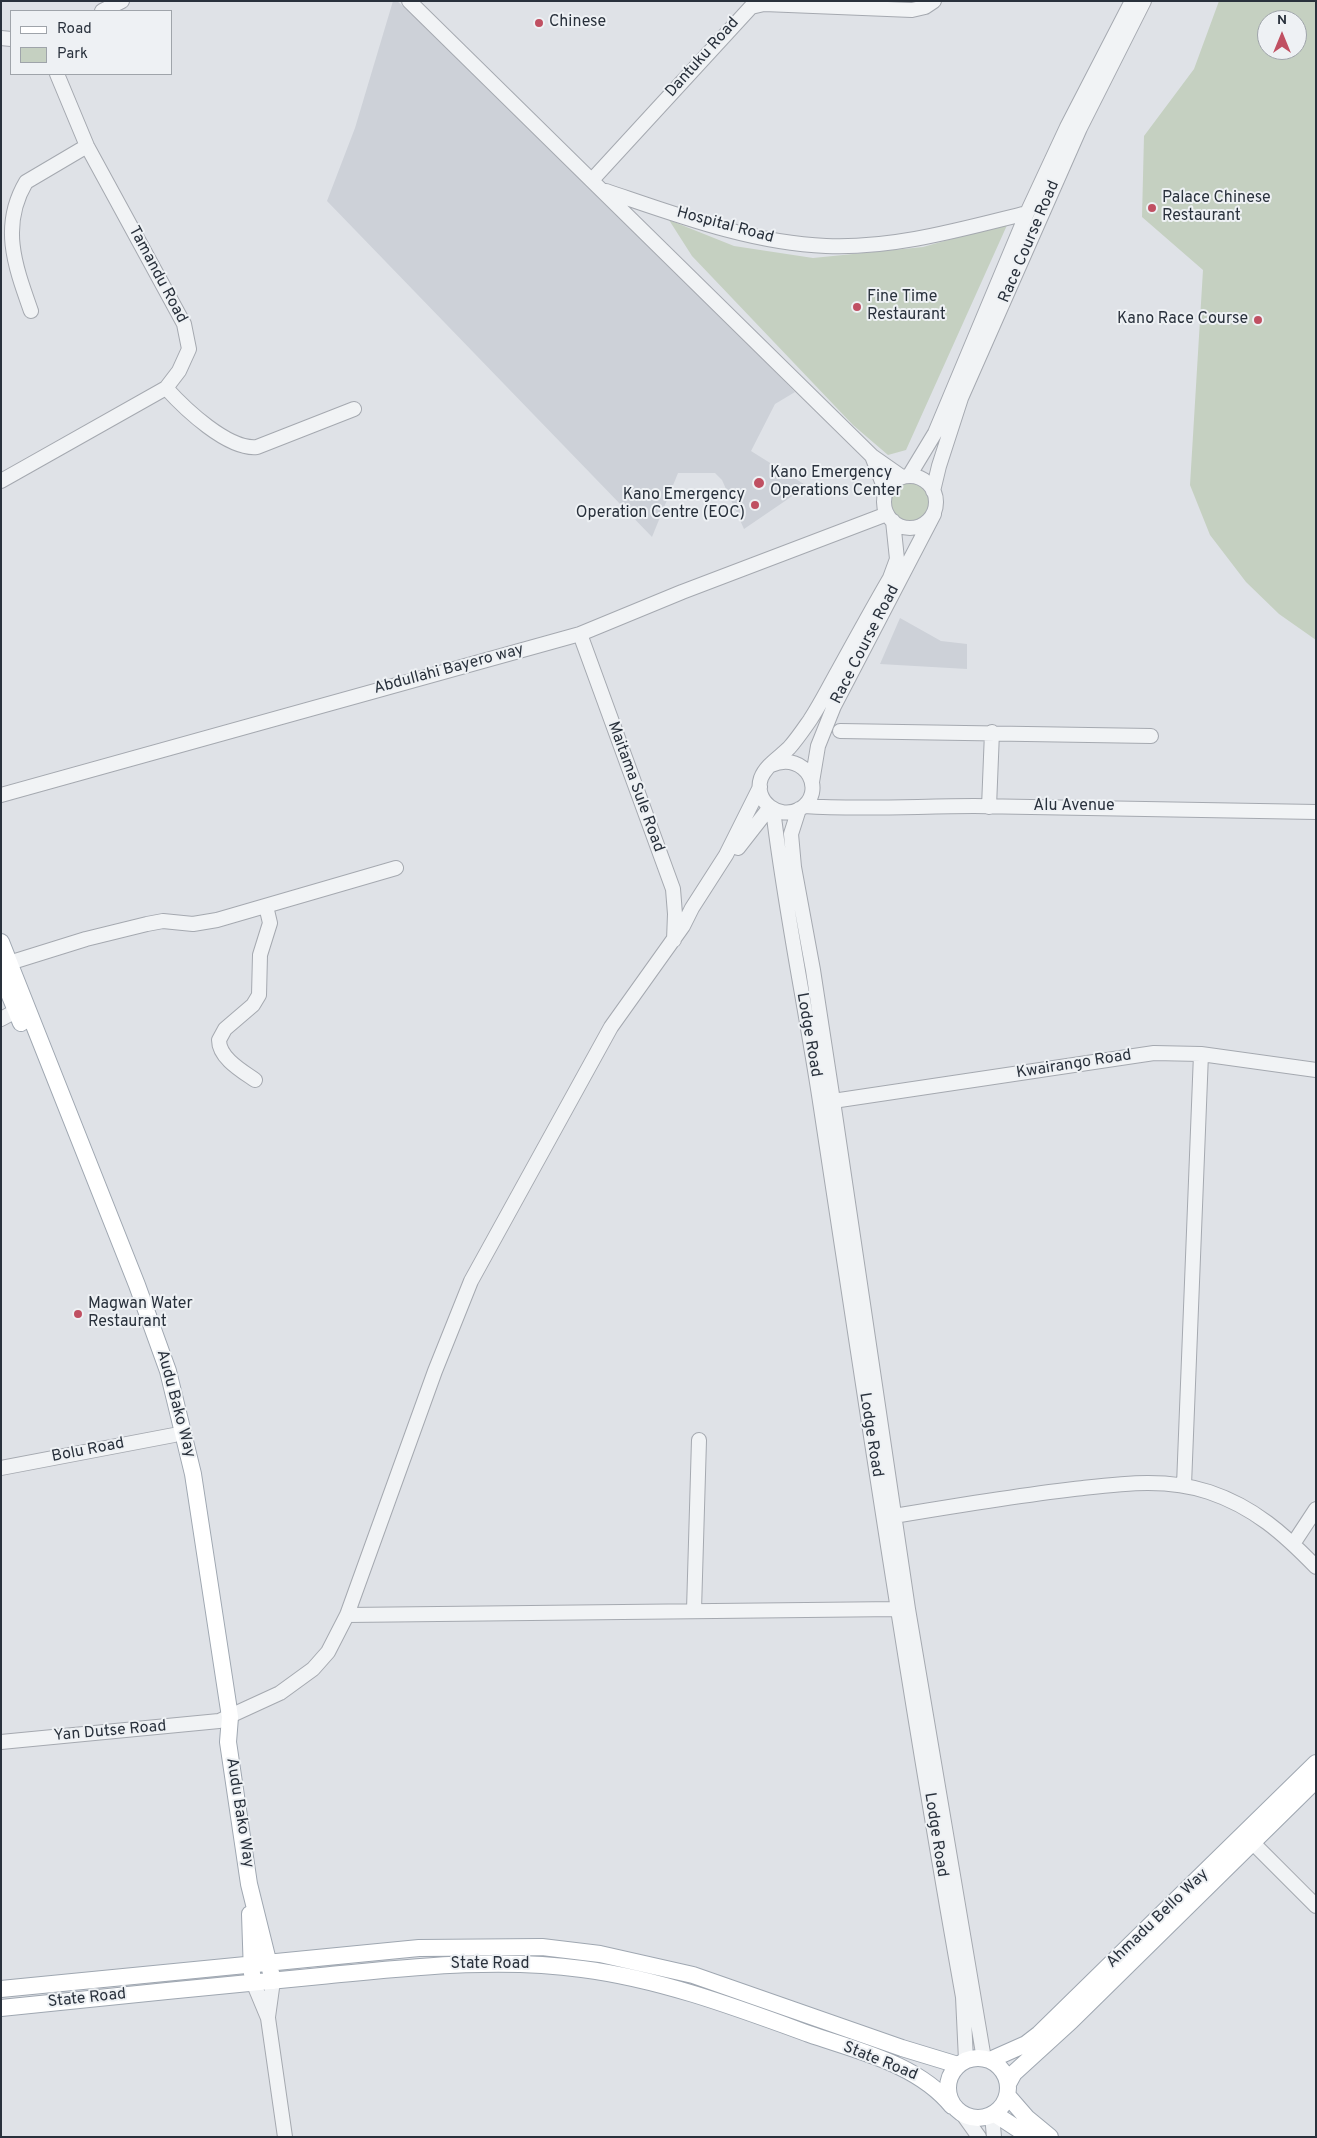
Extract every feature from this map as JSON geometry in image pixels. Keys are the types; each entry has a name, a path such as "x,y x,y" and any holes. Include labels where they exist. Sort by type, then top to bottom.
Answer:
{"main road":[{"name":"Audu Bako Way","path":"1,942 5,969 4,990 16,1011 128,1289 150,1348 174,1435 228,1742 249,1884 273,1981"},
{"name":"Audu Bako Way","path":"5,969 137,1285 168,1371 193,1474 224,1719"},
{"name":"Ahmadu Bello Way","path":"1008,2090 1014,2074 1078,2014 1248,1838 1316,1763"},
{"name":"Ahmadu Bello Way","path":"1248,1838 1316,1780"},
{"name":"Audu Bako Way","path":"249,1884 253,1982"},
{"name":"Ahmadu Bello Way","path":"987,2059 1026,2044 1039,2034 1190,1896"},
{"name":"State Road","path":"1,1990 434,1948 542,1947 632,1960 693,1975 902,2048 962,2063"},
{"name":"State Road","path":"1,2008 253,1982 457,1964 541,1965 580,1968 618,1975 704,1997 889,2063 926,2081 942,2093 958,2111"},
{"path":"1008,2090 1003,2105 994,2114 983,2118 958,2111 947,2089 948,2080 962,2063 987,2059 998,2066 1005,2074 1008,2090 1027,2118 1050,2137"},
{"path":"994,2114 1030,2137"}],"street":[{"path":"104,10 122,1"},
{"name":"Hospital Road","path":"410,1 872,456 886,492"},
{"name":"Dantuku Road","path":"592,180 751,7 764,4 912,10 926,7 934,1"},
{"name":"Race Course Road","path":"905,477 935,433 1027,213 1067,127 1132,1"},
{"name":"Race Course Road","path":"933,491 961,398 1080,128 1144,1"},
{"name":"Tamandu Road","path":"1,481 166,388 179,371 188,349 184,324 87,146 57,75"},
{"path":"31,311 8,240 8,226 19,191 26,182 87,146"},
{"name":"Hospital Road","path":"602,189 760,239 826,246 886,244 971,227 1027,213"},
{"path":"166,388 190,414 239,445 249,448 257,447 354,409"},
{"path":"872,456 905,477 921,479 933,491 936,506 934,514 920,526 910,528 901,526 890,518 884,501 886,492 893,483 905,477"},
{"name":"Race Course Road","path":"812,787 818,746 834,706 934,514"},
{"name":"Race Course Road","path":"771,765 789,748 813,716 890,578 897,558 890,518"},
{"name":"Abdullahi Bayero way","path":"1,795 580,634 682,592 890,518"},
{"name":"Maitama Sule Road","path":"580,634 672,889 675,914 673,942"},
{"path":"840,731 1151,736"},
{"path":"989,806 992,732"},
{"path":"812,787 802,808 786,813 771,808 762,798 760,787 761,779 771,765 780,761 796,763 808,772 812,787 832,808"},
{"path":"224,1719 280,1693 313,1669 328,1652 347,1615 435,1371 471,1281 611,1027 683,926 692,908 726,855 760,787"},
{"name":"Alu Avenue","path":"802,808 989,806 1316,812"},
{"path":"683,926 697,911 747,835 771,808"},
{"name":"Lodge Road","path":"771,808 782,887 820,1105 898,1609 963,1997 962,2063"},
{"name":"Lodge Road","path":"802,808 791,834 794,867 813,970 918,1668 987,2059"},
{"path":"5,969 86,939 163,921 200,923 396,868"},
{"path":"255,1080 235,1066 222,1051 219,1040 225,1029 253,1004 259,995 260,955 270,923 266,906"},
{"path":"1,1019 16,1011"},
{"name":"Kwairango Road","path":"833,1101 1154,1053 1201,1054 1316,1070"},
{"path":"1184,1485 1201,1054"},
{"name":"Bolu Road","path":"1,1468 174,1435"},
{"path":"694,1610 698,1440"},
{"path":"894,1516 1036,1494 1125,1484 1157,1482 1184,1485 1237,1503 1261,1516 1294,1544 1316,1567"},
{"path":"1294,1544 1316,1509"},
{"path":"347,1615 898,1609"},
{"name":"Yan Dutse Road","path":"1,1742 224,1719"},
{"path":"1248,1838 1316,1906"},
{"path":"268,2018 273,1981"},
{"path":"253,1982 268,2018 285,2137"},
{"path":"958,2111 979,2137"},
{"path":"994,2114 994,2137"}],"shaded area":[{"path":"393,1 397,1 452,50 696,290 795,392 775,404 751,451 807,486 744,529 722,480 715,473 678,473 652,537 327,201 355,128"},
{"path":"900,618 941,641 967,644 967,669 880,664"}],"green space":[{"name":"Kano Race Course","path":"1219,1 1316,1 1316,640 1279,614 1246,582 1210,535 1190,485 1203,270 1142,217 1144,136 1194,69"},
{"path":"669,220 734,246 813,258 923,247 1008,223 906,450 888,455 853,425 692,256"},
{"path":"910,483 924,489 930,503 924,517 910,523 896,517 890,503 896,489"}],"place":[{"name":"Chinese","path":"539,23"},
{"name":"Palace Chinese Restaurant","path":"1152,208"},
{"name":"Fine Time Restaurant","path":"857,307"},
{"name":"Kano Race Course","path":"1258,320"},
{"name":"Kano Emergency Operations Center","path":"759,483"},
{"name":"Kano Emergency Operation Centre (EOC)","path":"755,505"},
{"name":"Magwan Water Restaurant","path":"78,1314"}]}
